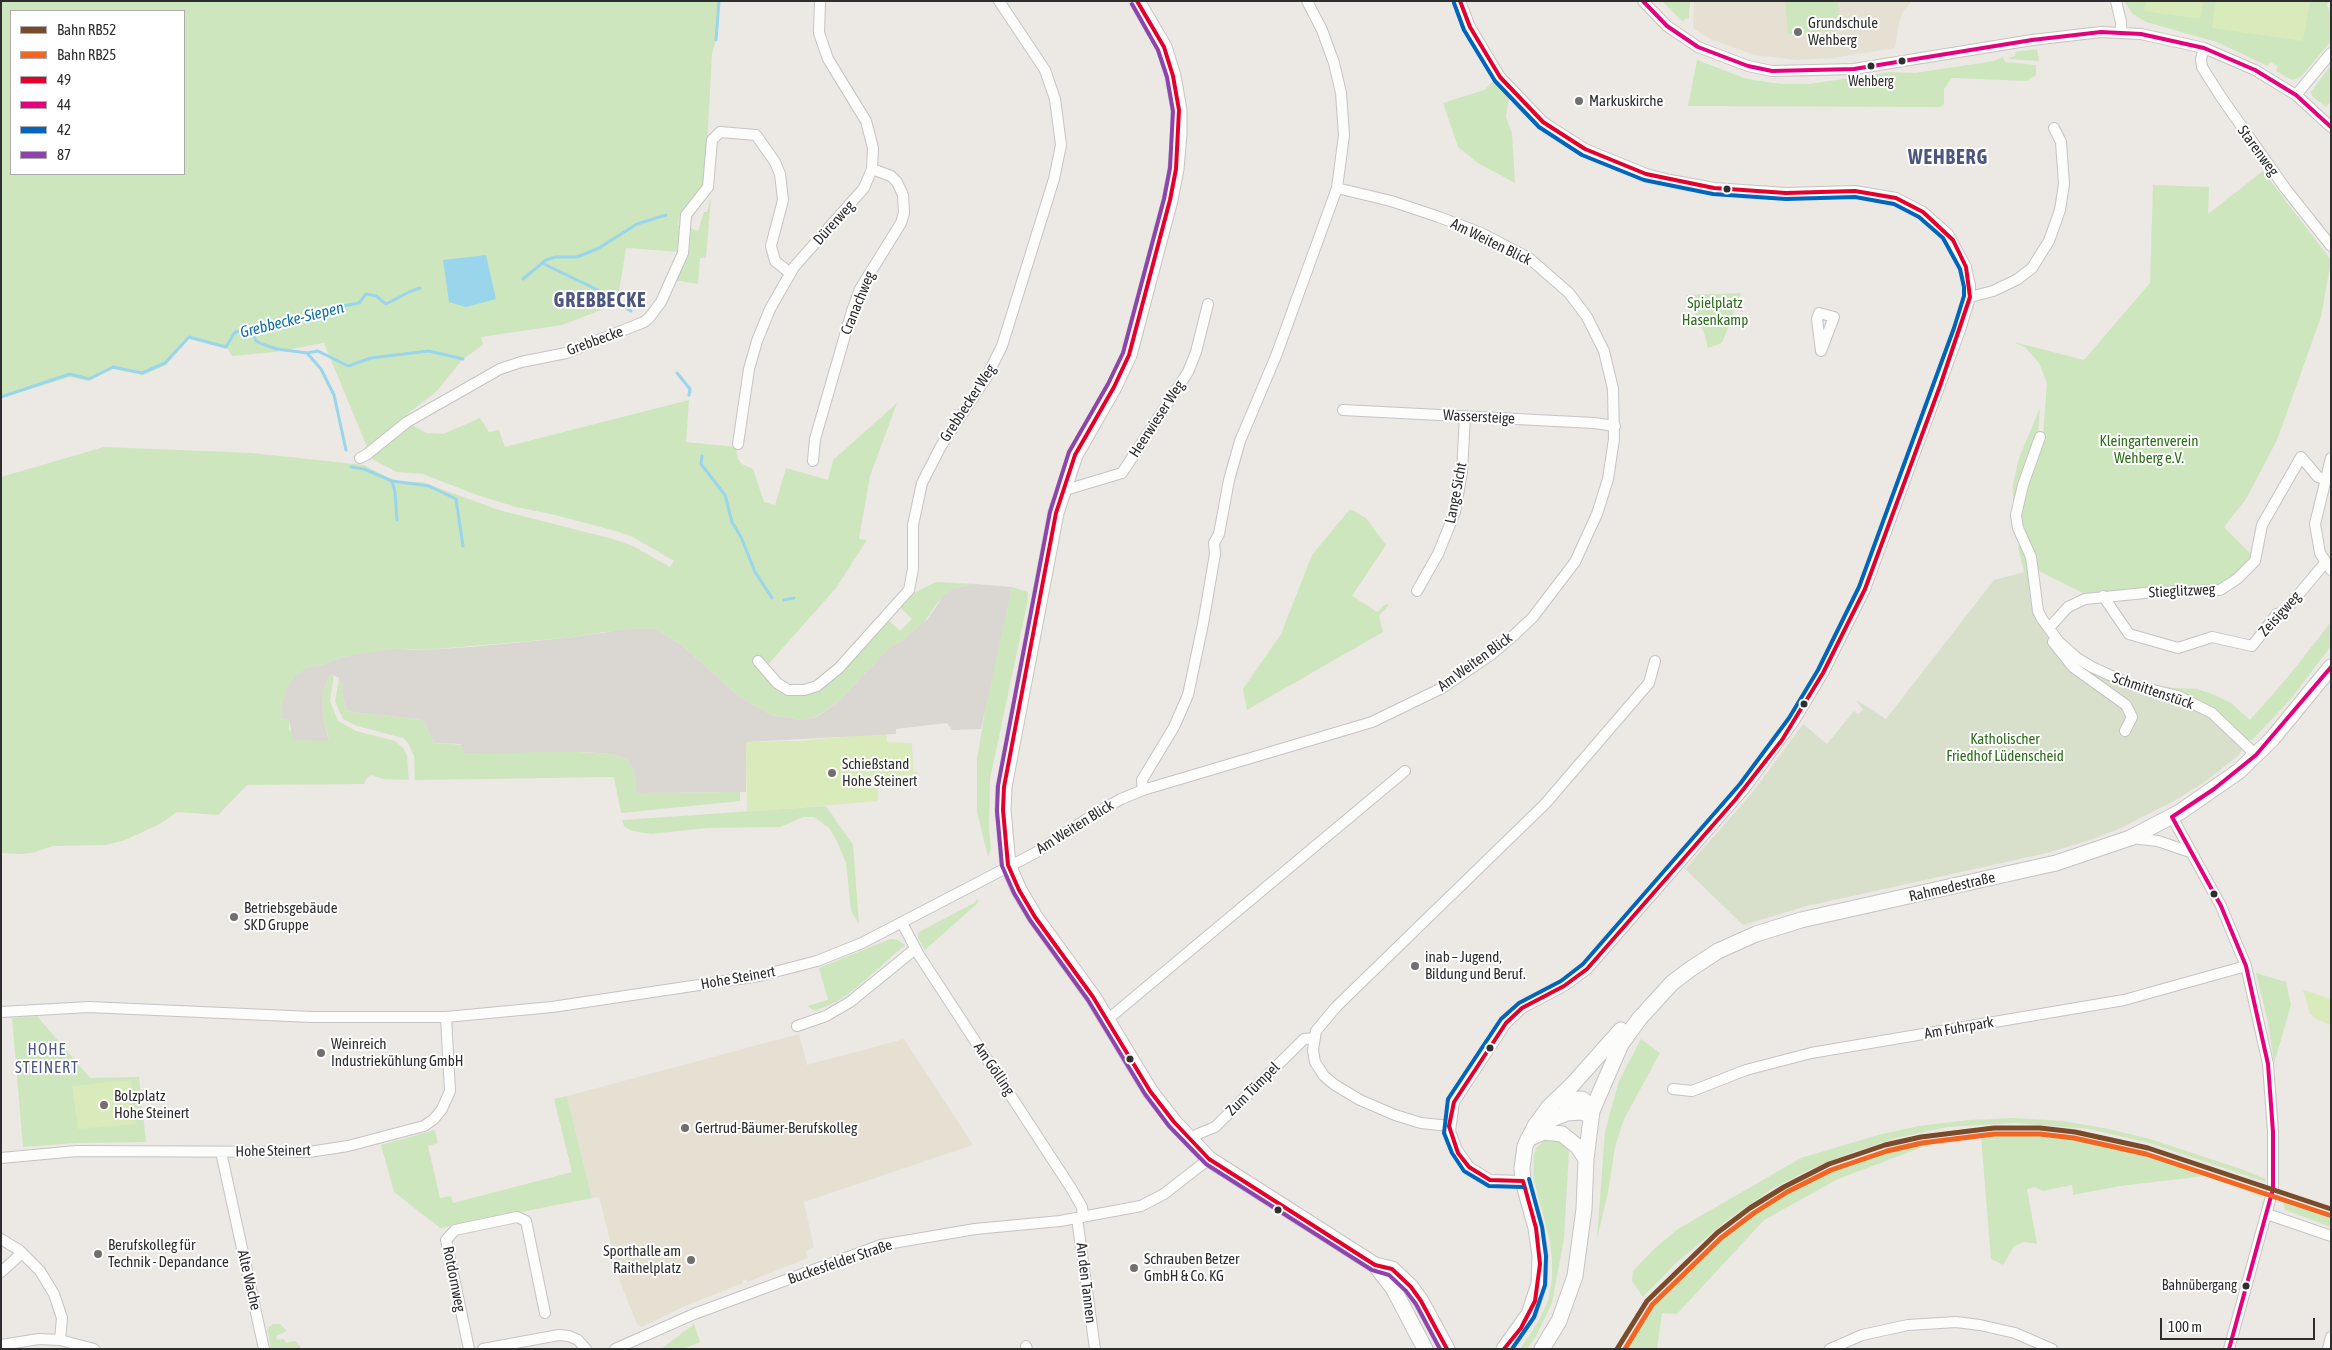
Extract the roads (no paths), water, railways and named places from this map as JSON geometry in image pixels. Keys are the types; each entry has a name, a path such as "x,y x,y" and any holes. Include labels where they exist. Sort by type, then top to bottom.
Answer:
{"main road":[{"path":"1137,1 1164,47 1173,76 1179,110 1176,169 1143,308 1129,355 1114,387 1075,455 1062,492 1050,541 1006,775 1003,810 1008,865 1035,916 1093,997 1150,1091 1191,1140 1209,1159 1376,1264 1392,1269 1411,1287 1421,1301 1448,1349"},
{"name":"Rahmedestraße","path":"1542,1349 1562,1315 1575,1276 1584,1209 1586,1159 1592,1113 1621,1044 1640,1018 1672,983 1688,970 1718,951 1756,934 1801,920 2056,863 2130,838 2172,817 2214,789 2256,755 2290,718 2331,667"},
{"path":"1504,1349 1529,1314 1539,1284 1540,1256 1536,1228 1523,1181 1522,1157 1532,1132 1557,1100 1608,1046 1656,988 1672,983"},
{"path":"1532,1132 1567,1112 1592,1113 1590,1106 1582,1099 1568,1098 1557,1100"},
{"path":"1532,1132 1562,1134 1578,1147 1586,1159"},
{"path":"1376,1264 1399,1298 1425,1349"}],"street":[{"name":"Dürerweg","path":"738,444 747,380 757,340 776,296 790,273 864,188 872,168 873,148 866,121 828,59 819,34 820,1"},
{"name":"Grebbecker Weg","path":"758,661 777,683 788,690 804,690 817,686 839,668 909,590 913,569 912,537 915,514 925,477 946,436 996,362 1002,346 1054,179 1060,145 1055,99 1045,70 999,1"},
{"path":"1143,790 1142,780 1174,727 1188,695 1215,554 1214,542 1218,534 1229,480 1240,442 1276,356 1337,188 1344,135 1341,93 1334,63 1322,30 1307,1"},
{"path":"1460,1 1470,27 1500,77 1543,122 1585,149 1646,174 1714,188 1776,193 1855,191 1896,198 1923,212 1953,240 1966,267 1970,297 1940,386 1865,589 1823,673 1790,727 1745,788 1587,969 1564,986 1522,1008 1506,1023 1461,1089 1452,1107 1449,1126 1457,1150 1469,1167 1490,1180 1523,1181"},
{"path":"1643,1 1666,26 1698,46 1748,66 1772,71 1798,72 1863,68 2032,40 2121,32 2141,34 2204,48 2255,70 2296,95 2331,127"},
{"path":"2116,1 2121,32"},
{"name":"Starenweg","path":"2204,48 2201,59 2202,67 2221,97 2280,181 2331,246"},
{"path":"2296,95 2331,53"},
{"path":"1970,297 1993,291 2018,279 2032,268 2049,241 2060,210 2064,184 2061,142 2054,128"},
{"name":"Grebbecke","path":"360,458 407,422 500,369 521,362 566,353 644,322 649,318 660,302 683,253 686,215 708,187 712,140 720,132 756,135 775,162 781,179 783,200 771,246 775,261 790,273"},
{"name":"Cranachweg","path":"813,461 815,439 852,310 873,265 903,218 904,202 901,189 891,176 872,168"},
{"name":"Am Weiten Blick","path":"1008,865 1042,848 1096,812 1143,790 1372,722 1442,688 1492,654 1533,617 1578,557 1597,514 1608,479 1615,426 1613,389 1601,345 1580,306 1549,273 1523,254 1481,233 1391,201 1337,188"},
{"name":"Heerwieser Weg","path":"1062,492 1122,473 1188,372 1196,352 1208,304"},
{"name":"Wassersteige","path":"1343,410 1594,423 1615,426"},
{"name":"Lange Sicht","path":"1417,591 1438,554 1455,512 1462,472 1465,416"},
{"name":"Schmittenstück","path":"2040,437 2023,485 2016,515 2018,528 2033,566 2038,611 2049,628 2070,652 2092,668 2129,684 2178,696 2212,713 2256,755"},
{"name":"Stieglitzweg","path":"2049,628 2068,607 2085,599 2155,592 2220,590 2237,580 2255,561 2262,525 2301,457 2318,477 2325,479"},
{"path":"2328,567 2317,545 2315,524 2331,458"},
{"name":"Zeisigweg","path":"2103,596 2129,634 2178,648 2212,636 2252,646 2277,614 2283,613 2328,567"},
{"name":"Schmittenstück","path":"2049,628 2048,634 2051,640 2074,667 2126,704 2132,717 2125,731"},
{"path":"1449,1126 1421,1123 1400,1117 1360,1100 1338,1087 1318,1070 1313,1050 1314,1038 1320,1025 1336,1008 1551,798 1649,683 1655,661"},
{"path":"1107,1020 1405,772"},
{"path":"2172,817 2221,906 2246,966 2266,1055 2271,1098 2273,1189 2229,1349"},
{"path":"2130,838 2165,843 2190,852"},
{"name":"Hohe Steinert","path":"1,1012 89,1007 312,1017 446,1017 552,1007 759,976 817,961 856,946 902,923 1008,865"},
{"name":"Am Gölling","path":"902,923 915,949 1064,1177 1082,1207 1080,1218"},
{"path":"797,1026 826,1016 850,1002 915,949"},
{"name":"Am Fuhrpark","path":"1673,1089 1692,1091 1746,1070 1811,1053 2114,1002 2246,966"},
{"name":"Hohe Steinert","path":"1,1158 77,1151 293,1152 333,1149 377,1139 428,1123 442,1109 450,1091 446,1017"},
{"name":"Zum Tümpel","path":"1191,1140 1198,1134 1215,1127 1304,1039 1314,1038"},
{"name":"Alte Wache","path":"221,1152 264,1349"},
{"name":"Buckesfelder Straße","path":"615,1349 694,1314 864,1250 926,1236 1080,1218 1133,1208 1151,1202 1182,1182 1209,1159"},
{"path":"2267,1214 2331,1236"},
{"name":"Rotdornweg","path":"468,1349 446,1240 456,1230 517,1217 526,1221 545,1313"},
{"name":"An den Tannen","path":"1080,1218 1095,1349"},
{"path":"1,1239 22,1253 40,1271 54,1294 62,1318 60,1340"},
{"path":"1,1272 22,1253"},
{"path":"1830,1349 1850,1340 1879,1331 1921,1323 1956,1322 2015,1333 2052,1349"},
{"path":"482,1349 562,1335 578,1340 586,1349"},
{"path":"2328,1349 2331,1336"},
{"path":"1,1345 32,1340 60,1340 94,1349"}],"water":[{"path":"486,255 496,299 466,307 449,302 443,260"}],"waterway":[{"path":"716,40 719,1"},
{"name":"Grebbecke-Siepen","path":"523,279 546,260 556,257 577,257 599,248 637,224 666,215"},
{"path":"542,263 602,292"},
{"name":"Grebbecke-Siepen","path":"1,397 70,374 89,379 113,367 142,373 165,363 189,337 226,347 235,332 262,330 283,321 302,319 338,307 359,303 366,294 376,296 386,304 420,288"},
{"path":"609,296 631,311"},
{"path":"252,331 256,341 262,344 277,349 307,353 321,369 334,395 346,450"},
{"path":"307,353 318,351 348,366 371,358 429,351 463,359"},
{"path":"677,373 690,389 689,395"},
{"path":"702,456 701,464 725,495 732,522 741,537 755,572 772,598"},
{"path":"351,467 364,469 392,481 395,492 397,520"},
{"path":"392,481 429,486 456,499 463,546"},
{"path":"784,600 794,598"}],"rail line":[{"name":"RB52","path":"1617,1349 1647,1301 1717,1233 1750,1208 1784,1187 1829,1164 1885,1145 1921,1137 1994,1128 2040,1128 2075,1132 2148,1148 2331,1209"},
{"name":"RB25","path":"1625,1349 1652,1305 1721,1238 1754,1213 1787,1192 1831,1170 1887,1151 1922,1143 1994,1134 2040,1134 2074,1138 2146,1154 2329,1215"}],"place":[{"name":"Grundschule Wehberg","path":"1798,32"},
{"name":"Wehberg","path":"1871,66"},
{"name":"Markuskirche","path":"1579,101"},
{"name":"Schießstand Hohe Steinert","path":"832,773"},
{"name":"Betriebsgebäude SKD Gruppe","path":"234,917"},
{"name":"inab – Jugend, Bildung und Beruf.","path":"1415,966"},
{"name":"Weinreich Industriekühlung GmbH","path":"321,1053"},
{"name":"Bolzplatz Hohe Steinert","path":"104,1105"},
{"name":"Gertrud-Bäumer-Berufskolleg","path":"685,1128"},
{"name":"Berufskolleg für Technik - Depandance","path":"98,1254"},
{"name":"Sporthalle am Raithelplatz","path":"691,1260"},
{"name":"Schrauben Betzer GmbH & Co. KG","path":"1134,1268"},
{"name":"Bahnübergang","path":"2246,1286"}],"district":[{"name":"WEHBERG","path":"1948,158"},
{"name":"GREBBECKE","path":"600,301"},
{"name":"HOHE STEINERT","path":"47,1059"}],"park label":[{"name":"Spielplatz Hasenkamp","path":"1715,312"},
{"name":"Kleingartenverein Wehberg e.V.","path":"2149,450"},
{"name":"Katholischer Friedhof Lüdenscheid","path":"2005,748"}]}
